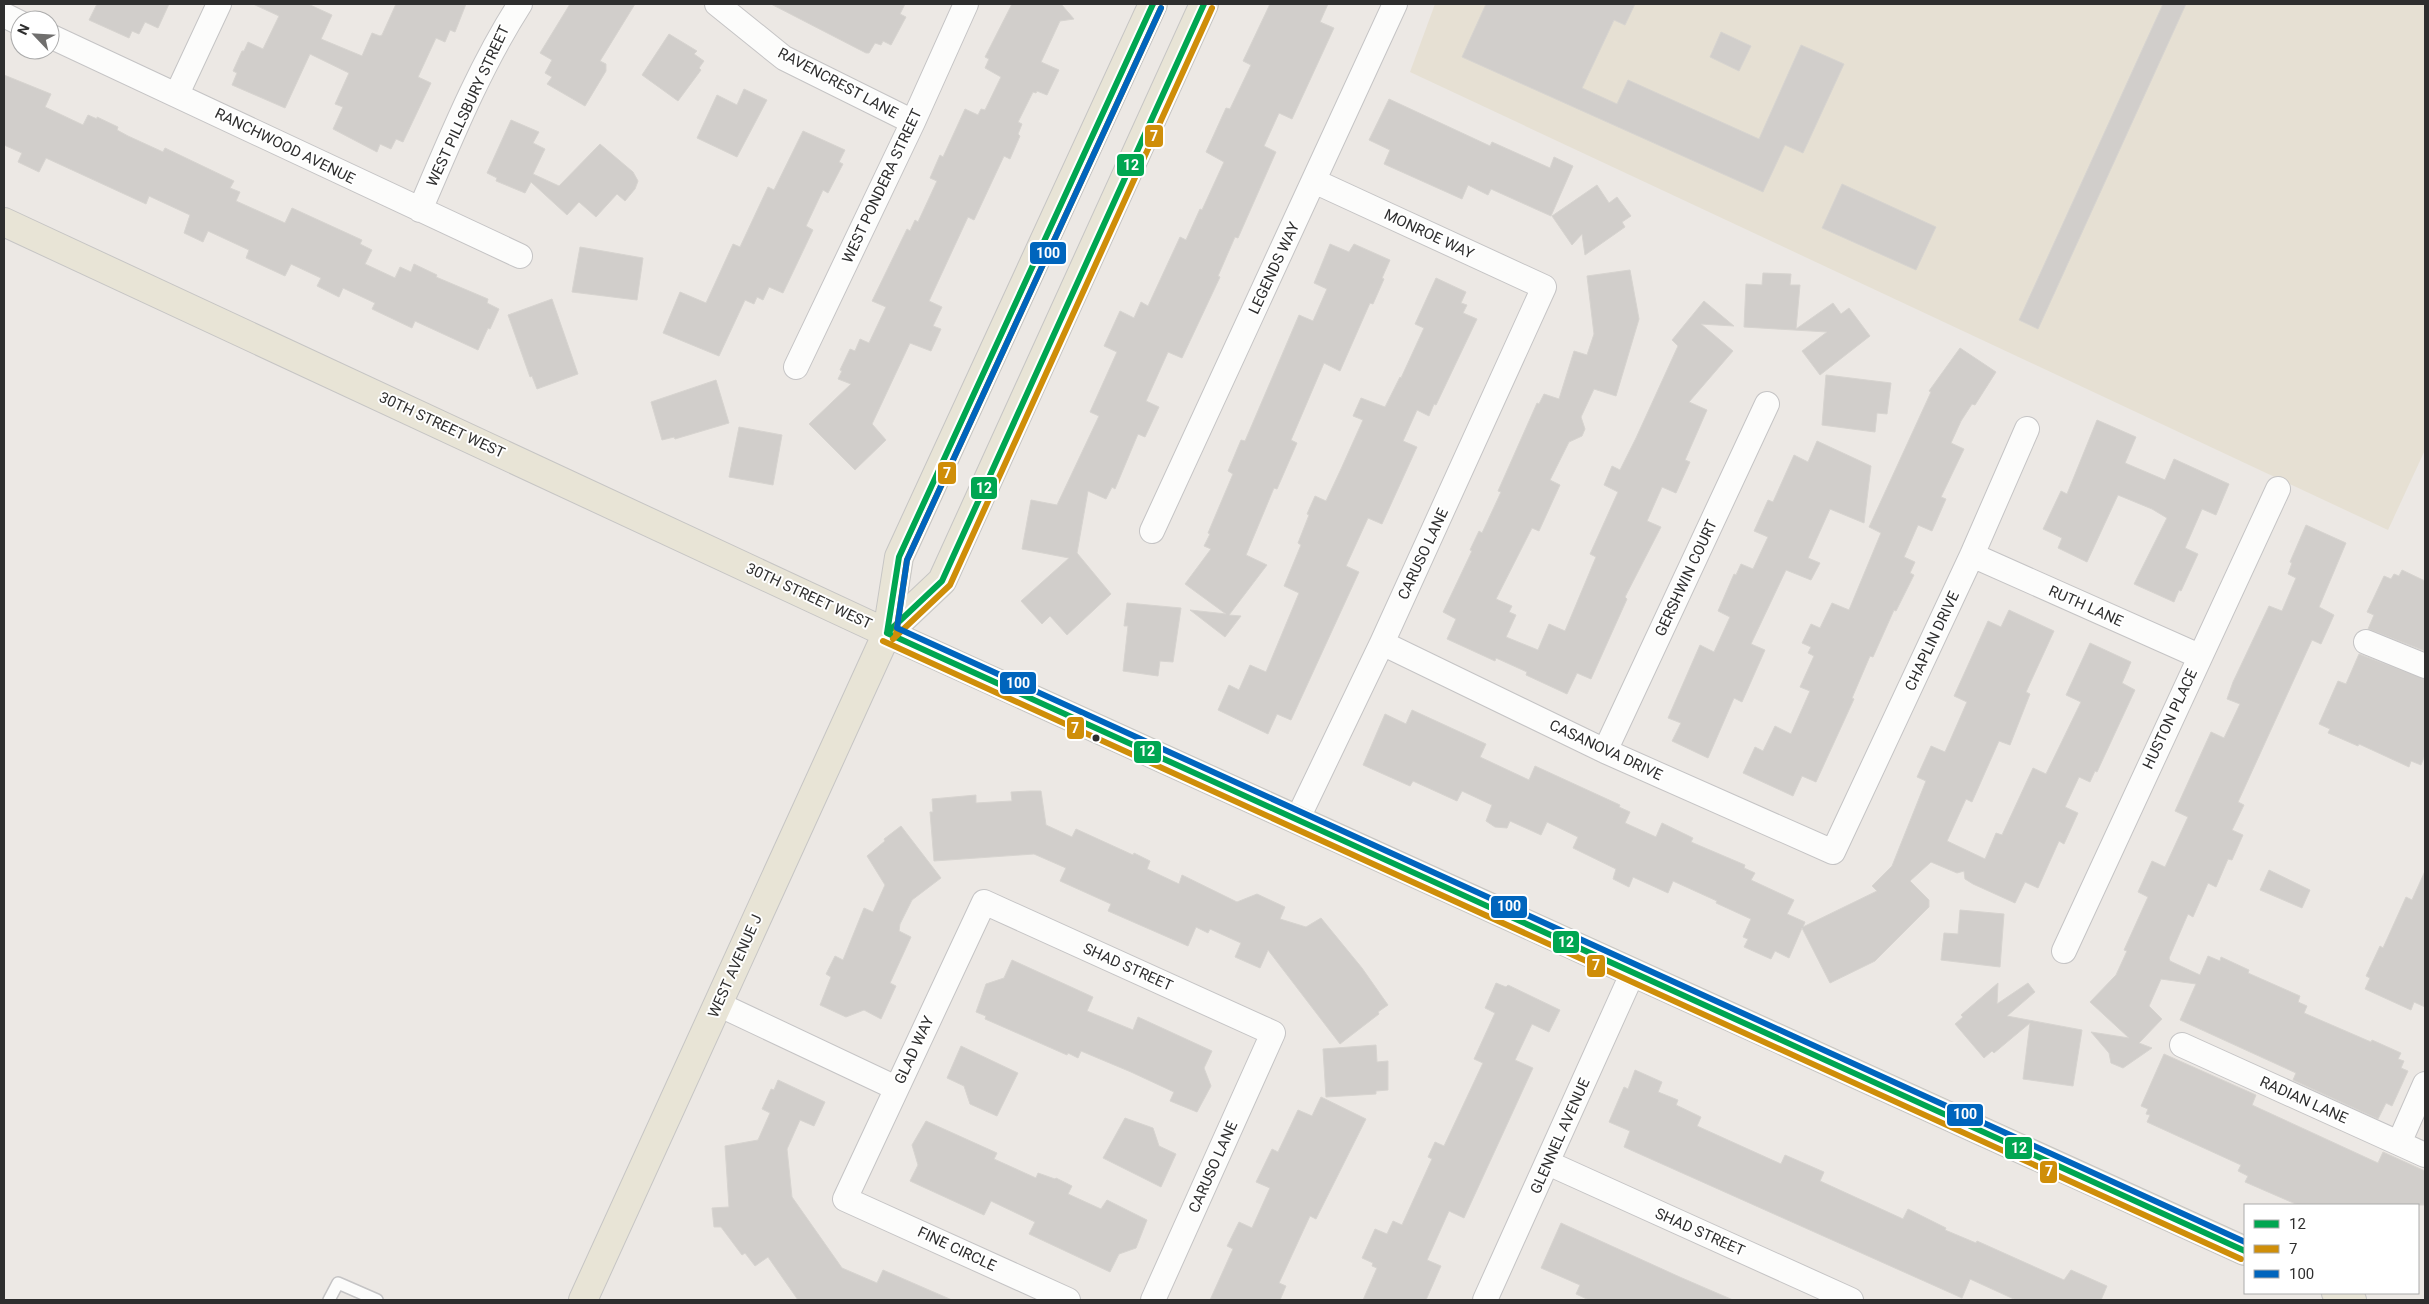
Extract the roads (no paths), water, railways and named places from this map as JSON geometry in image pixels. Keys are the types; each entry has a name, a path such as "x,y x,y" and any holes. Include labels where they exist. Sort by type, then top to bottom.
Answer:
{"main road":[{"name":"WEST AVENUE J","path":"583,1300 887,633 899,557 1153,4"},
{"name":"WEST AVENUE J","path":"887,633 942,582 1204,4"},
{"name":"30TH STREET WEST","path":"4,222 887,633 2244,1252"},
{"path":"2338,1294 2352,1300"}],"street":[{"path":"177,94 219,4"},
{"name":"WEST PILLSBURY STREET","path":"420,210 455,128 507,24 520,4"},
{"name":"RAVENCREST LANE","path":"717,4 784,58 913,122"},
{"name":"WEST PONDERA STREET","path":"796,367 913,122 966,4"},
{"name":"LEGENDS WAY","path":"1152,531 1395,4"},
{"name":"RANCHWOOD AVENUE","path":"60,41 520,256"},
{"name":"MONROE WAY","path":"1314,181 1544,287"},
{"name":"CARUSO LANE","path":"1297,820 1382,643 1544,287"},
{"name":"GERSHWIN COURT","path":"1605,751 1767,404"},
{"name":"CHAPLIN DRIVE","path":"1833,852 1972,555 2027,428"},
{"name":"HUSTON PLACE","path":"2064,951 2278,489"},
{"name":"RUTH LANE","path":"1972,555 2199,656"},
{"path":"2366,642 2425,666"},
{"name":"CASANOVA DRIVE","path":"1382,643 1605,751 1833,852"},
{"name":"SHAD STREET","path":"984,902 1273,1033"},
{"name":"GLAD WAY","path":"845,1198 984,902"},
{"name":"GLENNEL AVENUE","path":"1485,1300 1633,972"},
{"path":"718,1004 896,1088"},
{"name":"CARUSO LANE","path":"1153,1300 1273,1033"},
{"name":"RADIAN LANE","path":"2182,1045 2425,1155"},
{"path":"2398,1143 2425,1084"},
{"name":"SHAD STREET","path":"1548,1163 1852,1300"},
{"name":"FINE CIRCLE","path":"845,1198 1068,1300"}],"lane":[{"path":"329,1300 338,1283 377,1300"}]}
